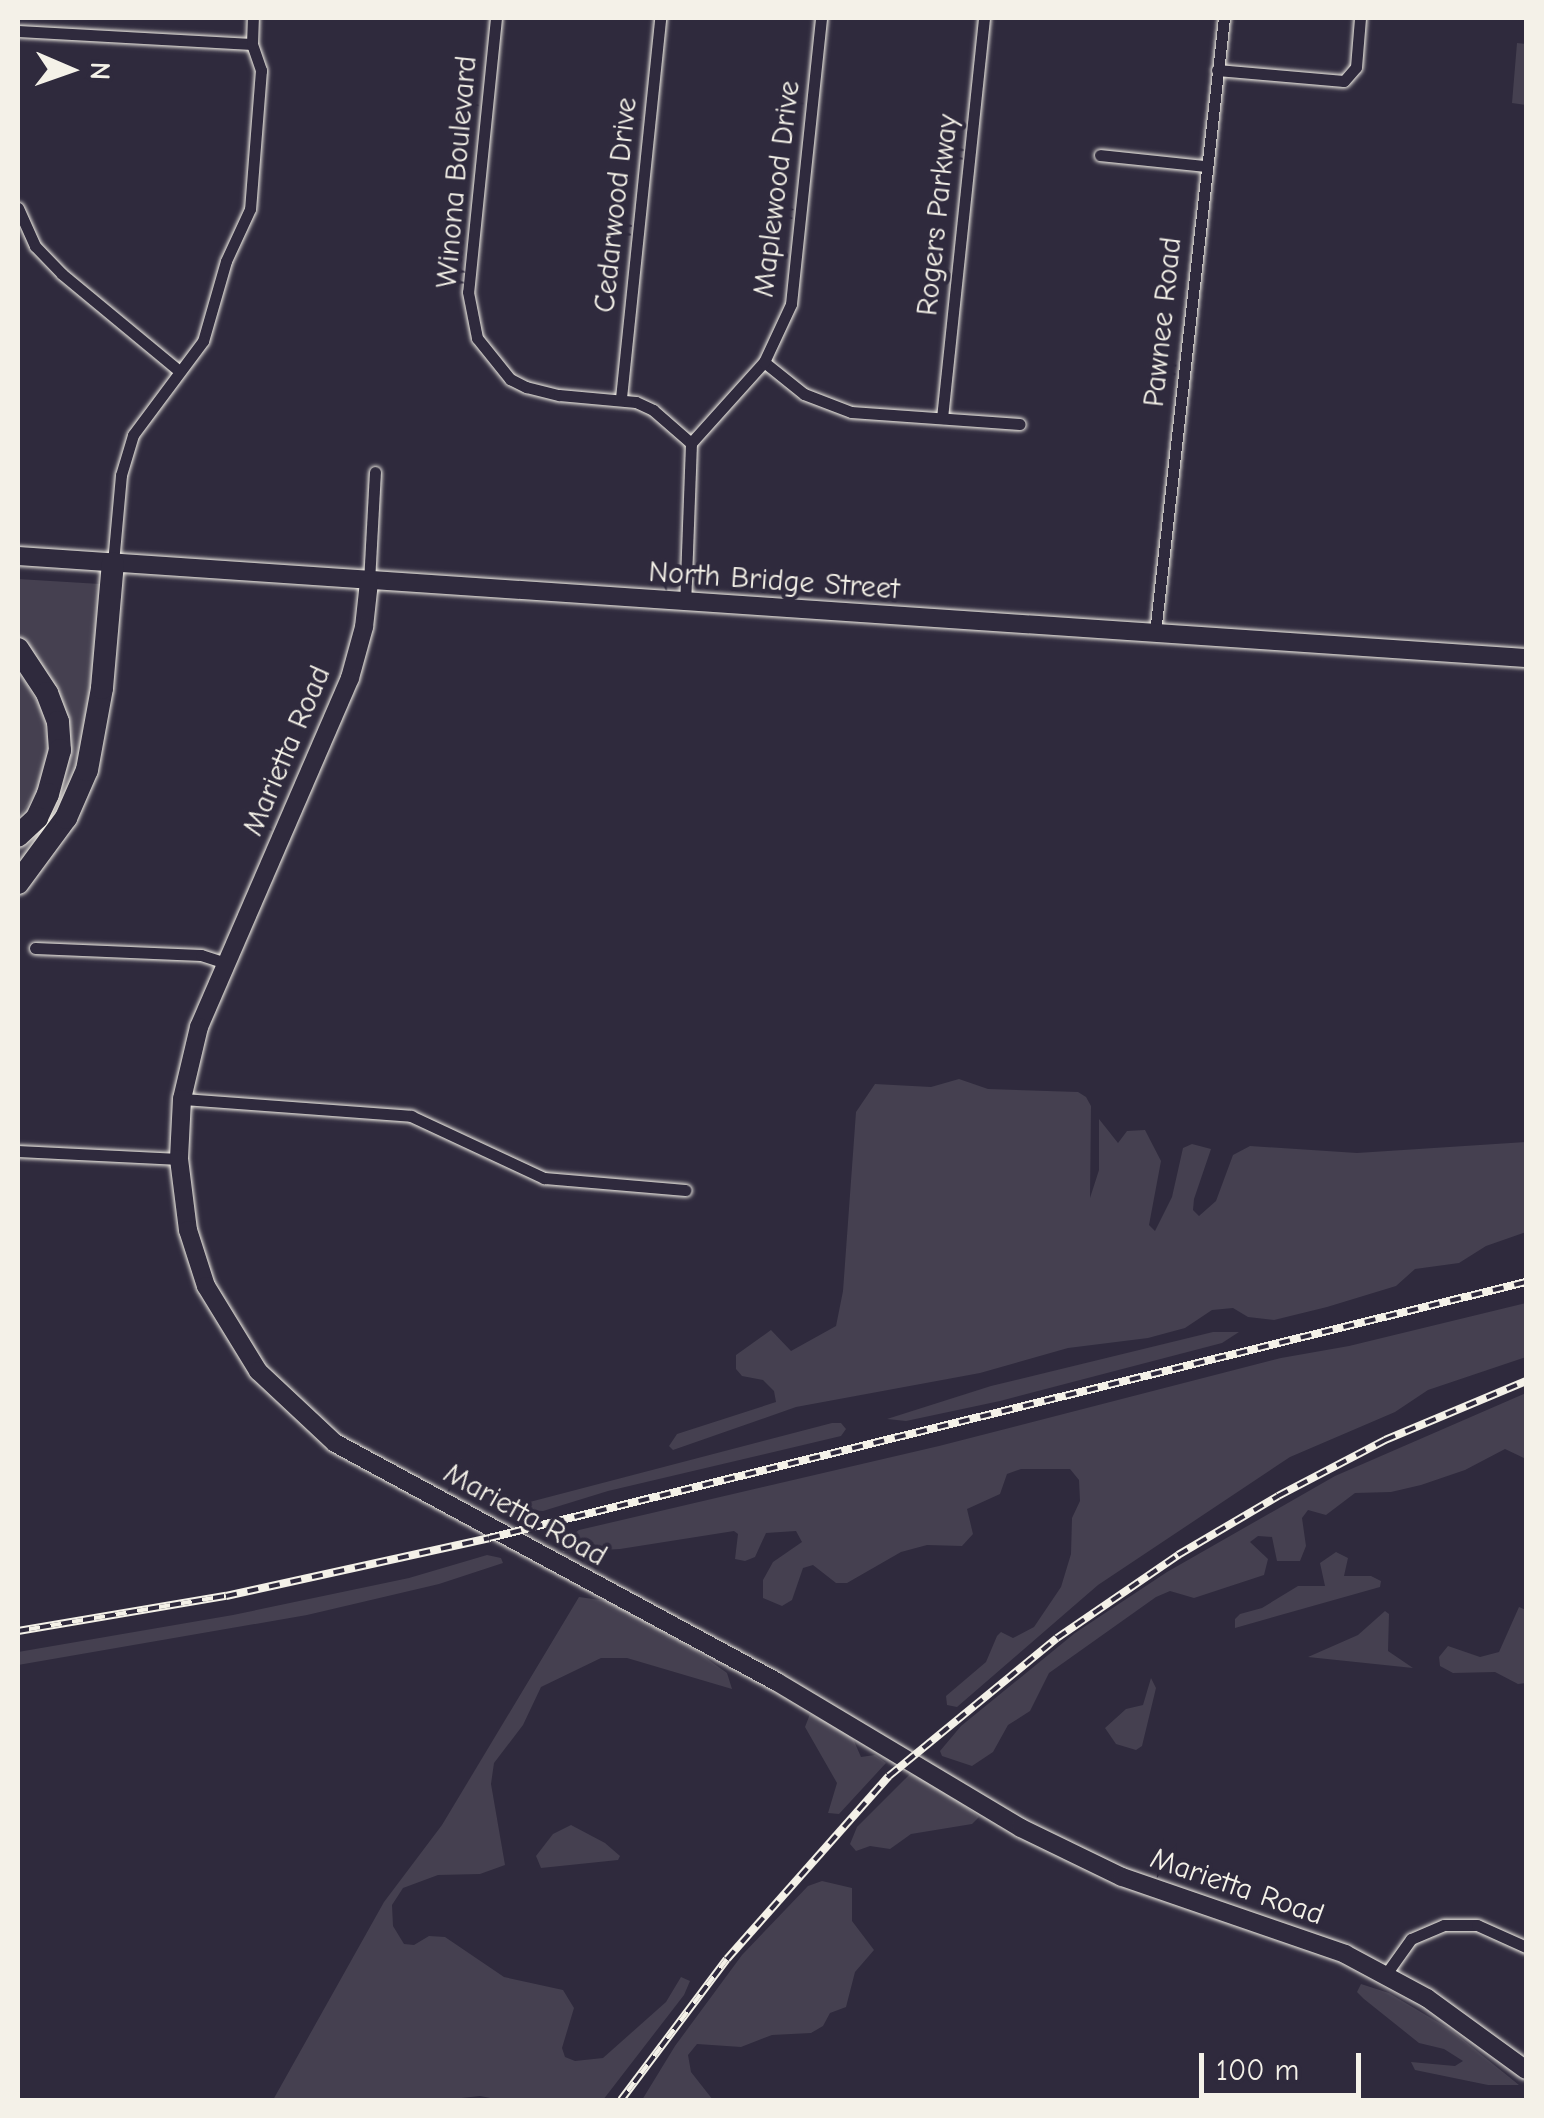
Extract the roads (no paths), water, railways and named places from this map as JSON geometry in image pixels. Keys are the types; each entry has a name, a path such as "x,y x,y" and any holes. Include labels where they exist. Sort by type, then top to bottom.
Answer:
{"highway":[{"path":"18,884 66,818 87,770 97,729 114,563"},
{"path":"18,649 48,693 58,722 60,750 37,818 18,836"}],"street":[{"path":"114,563 126,454 147,411 178,370 191,361 203,341 226,260 250,209 261,70 252,44 253,18"},
{"name":"Winona Boulevard","path":"496,18 468,292 477,338 510,379 526,387 559,395 621,398 653,410 691,443"},
{"name":"Cedarwood Drive","path":"621,398 660,18"},
{"name":"Maplewood Drive","path":"691,443 764,362 784,326 793,293 820,18"},
{"name":"Rogers Parkway","path":"942,418 984,18"},
{"name":"Pawnee Road","path":"1155,633 1204,166 1224,18"},
{"path":"1217,70 1344,81 1356,67 1360,18"},
{"path":"18,31 252,44"},
{"path":"1100,155 1204,166"},
{"path":"18,208 35,246 62,274 178,370"},
{"path":"764,362 804,394 839,408 1020,424"},
{"path":"685,603 691,443"},
{"path":"369,582 375,472"},
{"name":"North Bridge Street","path":"18,556 1526,658"},
{"name":"Marietta Road","path":"369,582 364,628 350,678 199,1027 182,1100 178,1159 188,1230 218,1309 258,1372 335,1443 777,1682 1064,1852 1122,1877 1304,1938 1386,1974 1472,2028 1524,2068"},
{"path":"34,948 201,955 226,963"},
{"path":"182,1100 396,1113 424,1119 544,1178 684,1190"},
{"path":"18,1152 178,1159"},
{"path":"1386,1974 1411,1939 1444,1925 1477,1925 1526,1947"}],"railway":[{"path":"18,1631 226,1596 489,1538 1526,1282"},
{"path":"621,2100 727,1959 889,1776 1057,1638 1178,1555 1278,1496 1385,1440 1526,1381"}]}
